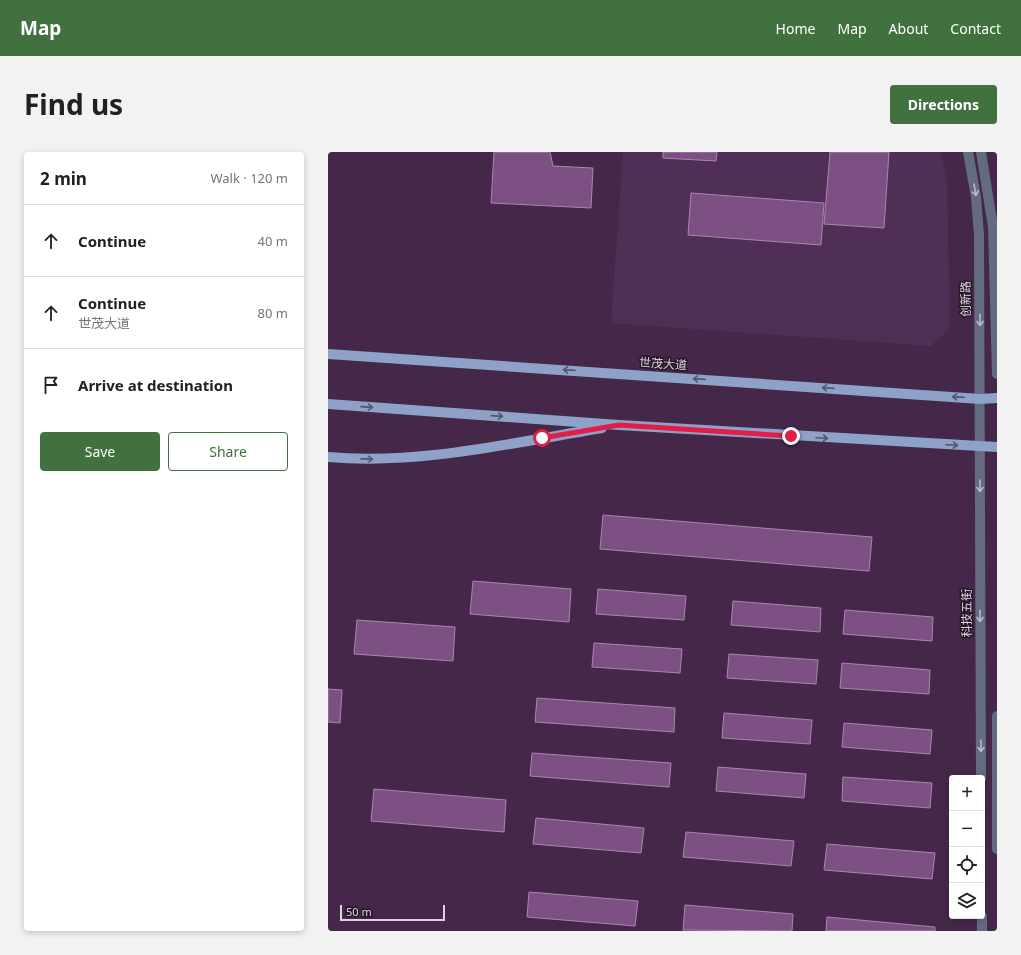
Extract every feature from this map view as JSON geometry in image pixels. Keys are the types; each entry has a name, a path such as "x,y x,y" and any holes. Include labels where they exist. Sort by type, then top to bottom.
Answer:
{"main road":[{"name":"世茂大道","path":"328,354 980,399 997,398"},
{"path":"328,404 619,425 997,447"},
{"path":"328,457 399,459 440,454 619,425"}],"street":[{"name":"创新路","path":"968,152 976,197 979,235 980,447"},
{"path":"981,152 993,227 997,374"},
{"name":"科技五街","path":"980,447 981,775"},
{"path":"997,716 997,849"},
{"path":"982,919 982,931"}],"shaded area":[{"path":"623,152 941,152 947,183 950,328 931,346 611,323"}],"building":[{"path":"494,152 550,152 553,166 593,168 591,208 491,203"},
{"path":"663,152 717,152 716,161 663,158"},
{"path":"830,152 889,152 884,228 824,224"},
{"path":"691,193 824,203 821,245 688,235"},
{"path":"603,515 872,537 869,571 600,549"},
{"path":"473,581 571,589 569,622 470,614"},
{"path":"598,589 686,596 684,620 596,614"},
{"path":"733,601 821,608 820,632 731,625"},
{"path":"845,610 933,617 932,641 843,634"},
{"path":"357,620 455,627 453,661 354,654"},
{"path":"594,643 682,649 680,673 592,667"},
{"path":"729,654 818,660 816,684 727,678"},
{"path":"842,663 930,670 929,694 840,688"},
{"path":"328,689 342,690 340,723 328,722"},
{"path":"537,698 675,708 674,732 535,722"},
{"path":"724,713 812,720 810,744 722,738"},
{"path":"844,723 932,730 930,754 842,747"},
{"path":"532,753 671,763 669,787 530,776"},
{"path":"718,767 806,774 804,798 716,791"},
{"path":"843,777 932,783 930,808 842,801"},
{"path":"374,789 506,800 504,832 371,821"},
{"path":"536,818 644,828 641,853 533,844"},
{"path":"686,832 794,841 791,866 683,857"},
{"path":"827,844 935,853 932,879 824,870"},
{"path":"529,892 638,901 635,926 527,917"},
{"path":"685,905 793,914 792,931 683,930"},
{"path":"827,917 935,927 935,931 826,931"}],"route":[{"path":"542,438 619,425 791,436"}]}
